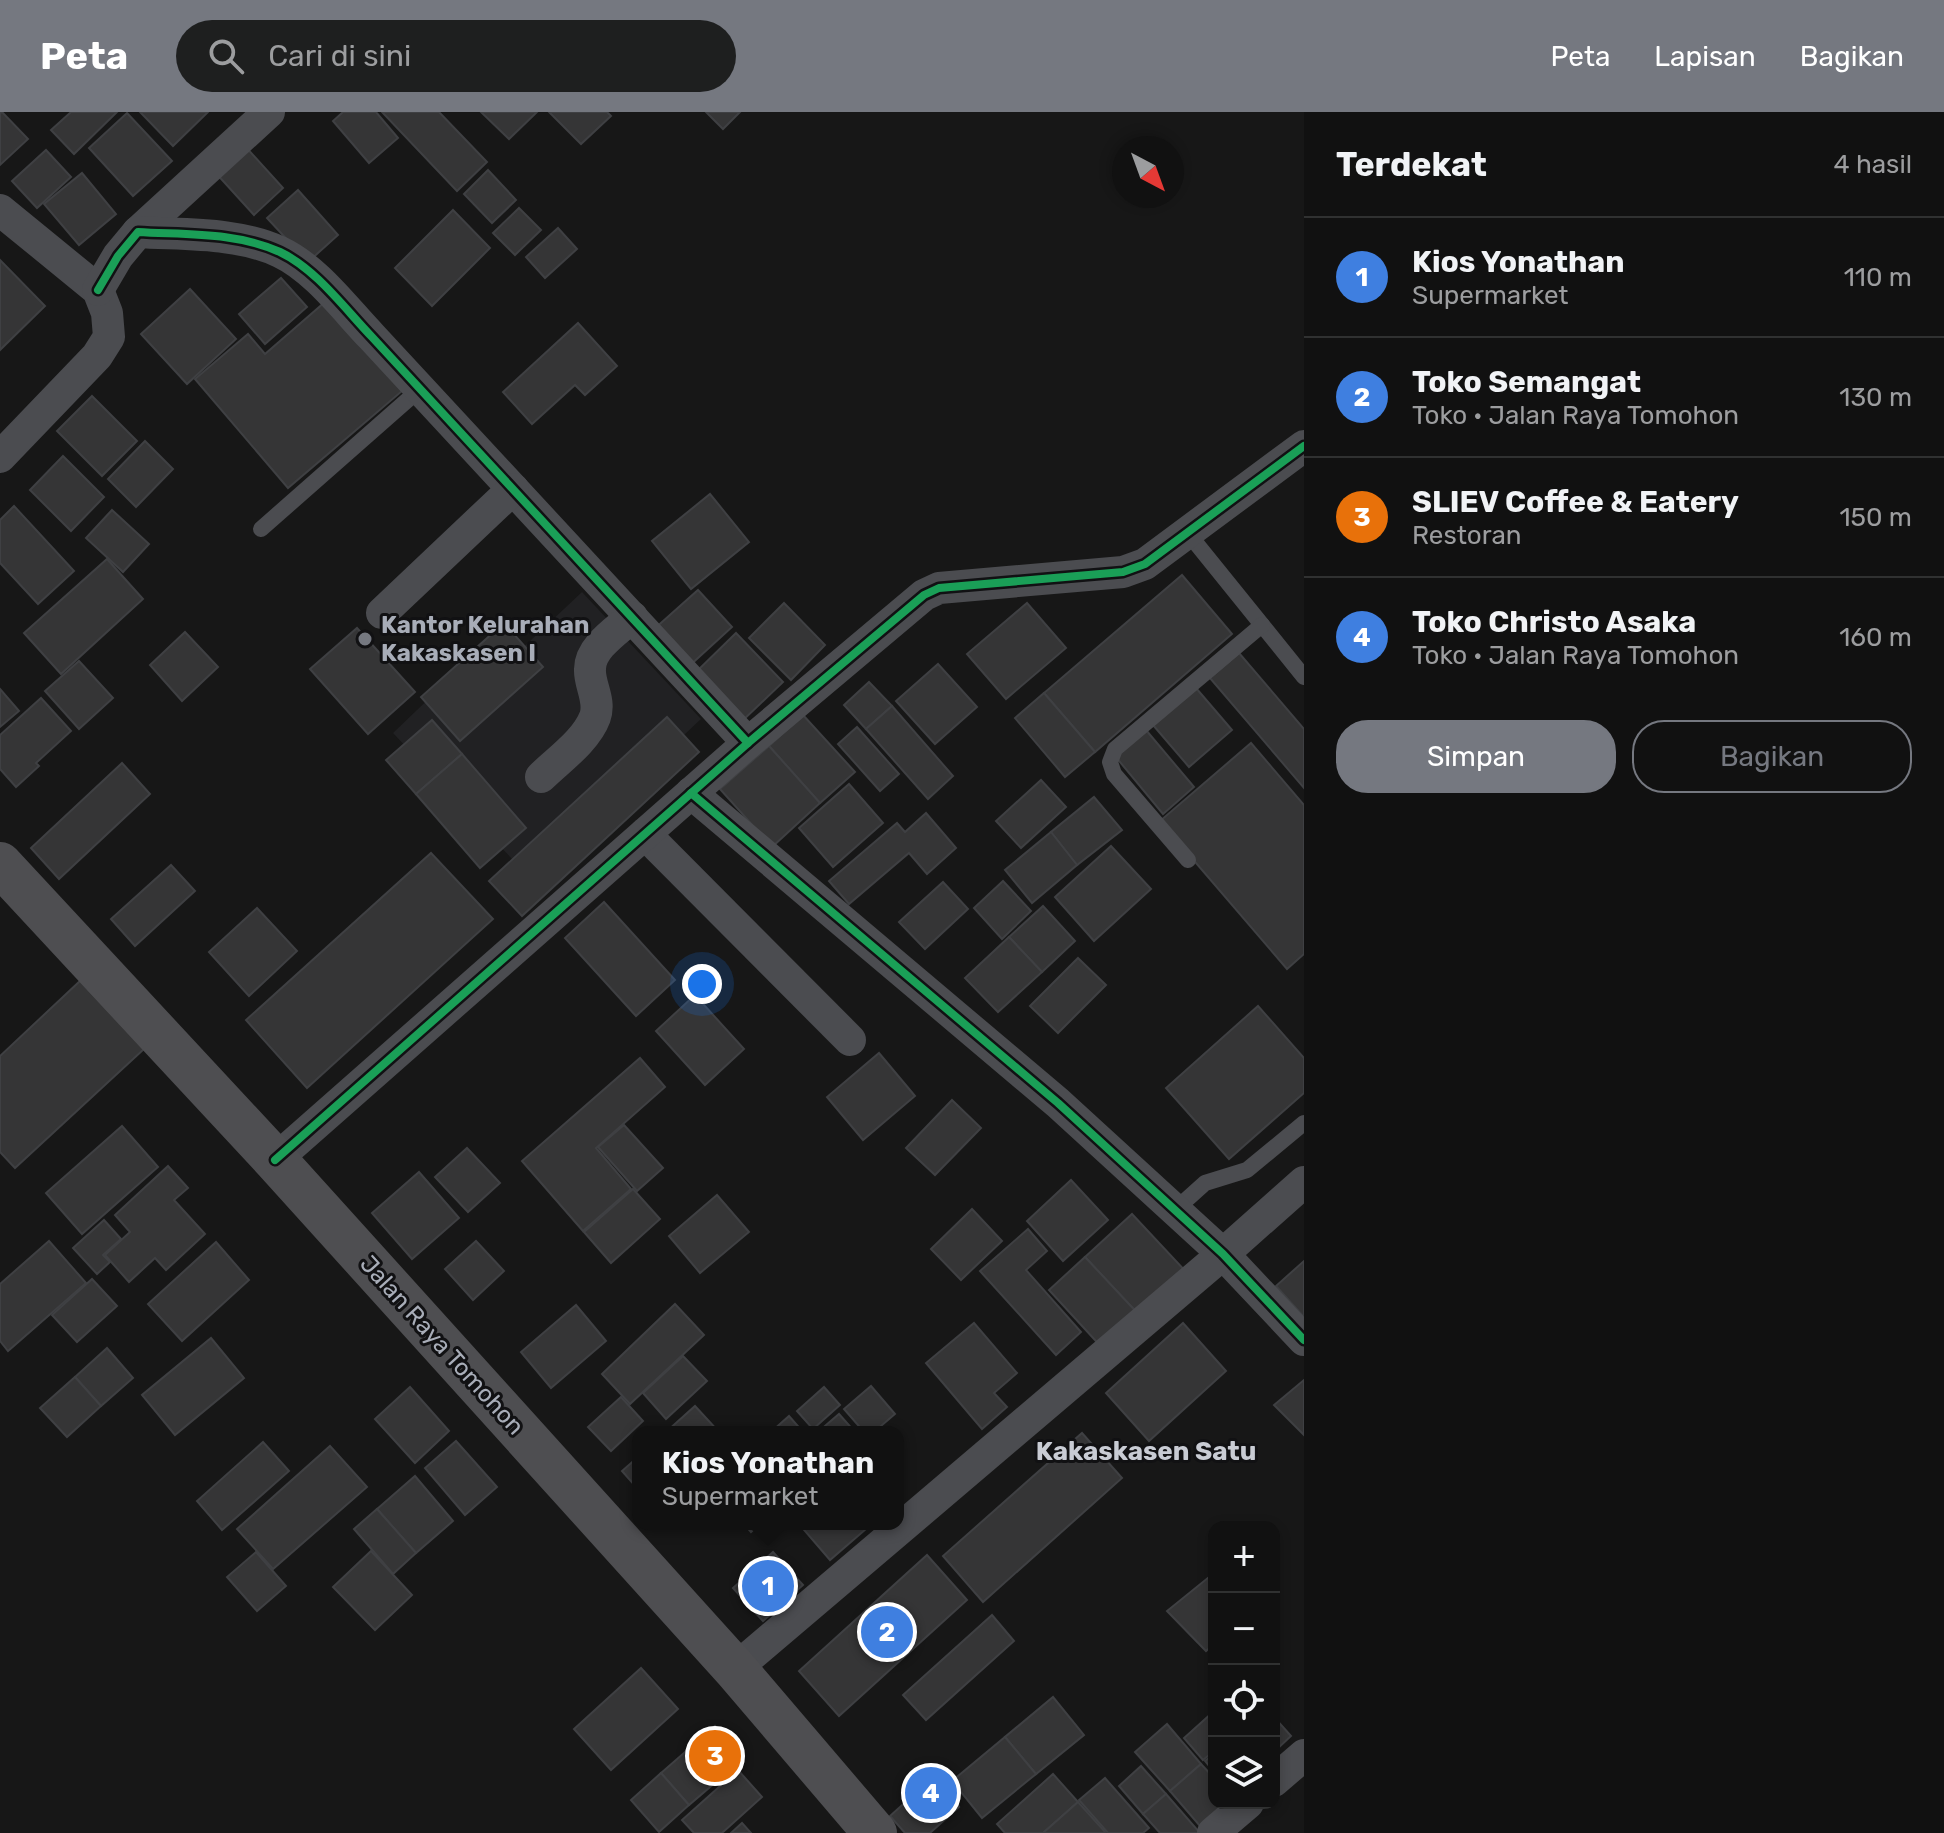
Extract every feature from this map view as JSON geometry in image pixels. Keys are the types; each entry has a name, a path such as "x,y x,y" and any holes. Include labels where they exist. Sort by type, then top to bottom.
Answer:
{"highway":[{"name":"Jalan Raya Tomohon","path":"0,864 275,1160 735,1669 875,1833"}],"street":[{"path":"98,290 118,256 138,232 269,112"},
{"path":"0,210 98,290 107,313 109,337 97,356 0,457"},
{"path":"138,232 239,240 282,253 312,275 748,743"},
{"path":"275,1160 748,743 933,590 1123,572 1145,564 1304,446"},
{"path":"382,613 513,489"},
{"path":"541,777 580,739 595,718 597,700 590,668 599,647 632,617"},
{"path":"691,793 1058,1103 1223,1254 1304,1340"},
{"path":"645,834 850,1040"},
{"path":"904,1525 1304,1182"},
{"path":"735,1669 898,1530"},
{"path":"1280,1776 1304,1755"},
{"path":"1213,1833 1241,1809"}],"lane":[{"path":"261,529 420,389"},
{"path":"1187,532 1304,677"},
{"path":"1188,860 1114,774 1110,762 1115,749 1262,625"},
{"path":"1175,1210 1205,1183 1247,1170 1304,1123"}],"shaded area":[{"path":"582,592 701,719 531,879 393,733 441,687 460,707"}],"building":[{"path":"71,112 117,112 74,154 51,130"},
{"path":"140,112 208,112 173,146"},
{"path":"343,112 376,112 398,138 369,163 333,121"},
{"path":"382,112 439,112 487,162 457,191"},
{"path":"481,112 537,112 509,139"},
{"path":"549,112 607,112 611,116 581,144"},
{"path":"706,112 740,112 723,129"},
{"path":"0,113 28,139 0,165"},
{"path":"127,113 172,161 133,196 89,148"},
{"path":"244,145 283,188 254,215 214,171"},
{"path":"46,150 71,177 37,208 12,181"},
{"path":"488,170 516,200 492,223 464,194"},
{"path":"82,173 116,214 79,245 44,204"},
{"path":"298,190 338,235 308,262 267,218"},
{"path":"519,208 541,230 515,255 493,233"},
{"path":"453,210 490,248 432,306 395,268"},
{"path":"558,228 577,249 545,278 526,257"},
{"path":"0,260 45,306 0,350"},
{"path":"281,278 307,307 265,344 239,314"},
{"path":"190,289 236,339 187,384 141,334"},
{"path":"325,302 402,391 288,488 195,379 248,334 265,354"},
{"path":"578,323 617,366 585,395 575,385 532,424 503,392"},
{"path":"92,396 137,441 102,476 57,431"},
{"path":"145,441 173,469 136,507 108,479"},
{"path":"63,456 104,497 71,531 30,490"},
{"path":"710,494 749,542 691,589 652,541"},
{"path":"14,506 74,571 38,604 0,563 0,520"},
{"path":"112,510 149,544 123,572 86,538"},
{"path":"107,559 143,599 61,674 24,633"},
{"path":"1182,575 1232,634 1095,752 1044,693"},
{"path":"698,590 732,627 687,668 653,630"},
{"path":"784,603 825,645 791,680 749,638"},
{"path":"1027,603 1066,648 1006,699 967,654"},
{"path":"504,623 543,667 460,741 421,697"},
{"path":"357,628 415,692 368,734 310,669"},
{"path":"185,632 218,667 182,701 150,665"},
{"path":"736,633 783,682 740,723 694,674"},
{"path":"1239,653 1304,729 1304,788 1210,678"},
{"path":"79,661 113,698 79,729 45,691"},
{"path":"938,664 977,707 935,744 896,701"},
{"path":"869,682 892,706 866,729 844,705"},
{"path":"1196,688 1232,730 1189,767 1153,725"},
{"path":"0,689 19,711 0,727"},
{"path":"1044,693 1095,752 1065,777 1015,718"},
{"path":"41,698 71,731 36,763 39,766 16,787 0,769 0,735"},
{"path":"892,706 953,776 928,799 866,729"},
{"path":"803,715 855,772 820,803 769,746"},
{"path":"667,717 699,752 522,916 489,881"},
{"path":"432,720 462,754 416,794 386,760"},
{"path":"857,727 899,774 880,791 838,744"},
{"path":"1146,730 1194,787 1163,814 1115,756"},
{"path":"1251,743 1304,805 1304,954 1287,969 1160,821"},
{"path":"769,746 820,803 772,847 720,789"},
{"path":"462,754 526,828 480,868 416,794"},
{"path":"122,763 150,794 59,879 31,848"},
{"path":"1041,780 1066,807 1021,848 996,821"},
{"path":"849,784 883,823 833,867 799,828"},
{"path":"1094,797 1122,830 1077,865 1051,832"},
{"path":"926,813 956,848 927,874 909,853 849,904 829,881 897,823 905,832"},
{"path":"1051,832 1077,865 1032,903 1005,870"},
{"path":"1111,846 1151,889 1094,941 1055,897"},
{"path":"431,853 493,919 307,1088 246,1020"},
{"path":"171,865 195,891 135,946 111,919"},
{"path":"1003,881 1031,911 1002,939 974,908"},
{"path":"943,882 968,909 925,949 899,922"},
{"path":"604,902 675,980 636,1016 565,938"},
{"path":"1043,906 1075,941 1042,972 1009,937"},
{"path":"257,908 297,951 249,996 209,952"},
{"path":"1009,937 1042,972 998,1012 965,978"},
{"path":"1078,958 1106,985 1058,1033 1030,1006"},
{"path":"80,981 144,1049 15,1168 0,1152 0,1056"},
{"path":"695,995 744,1049 705,1085 656,1031"},
{"path":"1258,1006 1304,1058 1304,1093 1229,1159 1166,1088"},
{"path":"879,1053 915,1096 863,1140 827,1097"},
{"path":"640,1058 665,1087 596,1148 631,1189 583,1231 522,1161"},
{"path":"952,1100 981,1128 935,1175 906,1148"},
{"path":"624,1125 663,1168 637,1191 598,1147"},
{"path":"122,1126 158,1167 82,1234 46,1193"},
{"path":"467,1148 500,1183 468,1212 435,1177"},
{"path":"168,1166 188,1188 174,1200 205,1234 166,1270 155,1258 129,1282 105,1255 130,1232 115,1215"},
{"path":"419,1172 459,1218 412,1259 372,1213"},
{"path":"1071,1180 1108,1220 1063,1261 1027,1221"},
{"path":"633,1189 660,1219 611,1263 584,1232"},
{"path":"717,1195 749,1232 700,1273 669,1236"},
{"path":"972,1209 1002,1241 961,1280 931,1249"},
{"path":"1132,1214 1189,1275 1142,1318 1085,1257"},
{"path":"104,1220 121,1239 103,1255 110,1262 97,1274 73,1248"},
{"path":"1028,1229 1047,1251 1026,1270 1081,1332 1056,1355 980,1271"},
{"path":"49,1241 86,1283 8,1351 0,1341 0,1284"},
{"path":"476,1241 504,1271 473,1300 445,1269"},
{"path":"216,1242 249,1280 182,1341 148,1304"},
{"path":"1085,1257 1142,1318 1106,1352 1049,1290"},
{"path":"1304,1261 1304,1317 1276,1286"},
{"path":"92,1279 117,1306 77,1342 52,1315"},
{"path":"675,1304 704,1335 630,1404 602,1374"},
{"path":"576,1305 606,1341 551,1388 521,1352"},
{"path":"974,1323 1017,1373 994,1393 1007,1407 982,1429 926,1363"},
{"path":"1183,1323 1226,1371 1149,1441 1106,1393"},
{"path":"211,1338 244,1378 175,1435 142,1395"},
{"path":"107,1348 133,1378 101,1406 75,1377"},
{"path":"683,1356 707,1381 666,1419 643,1393"},
{"path":"75,1377 101,1406 67,1437 40,1408"},
{"path":"1304,1380 1304,1435 1274,1405"},
{"path":"871,1386 895,1414 881,1426 859,1426 844,1409"},
{"path":"410,1387 449,1431 415,1463 375,1419"},
{"path":"824,1387 840,1405 816,1426 810,1426 797,1411"},
{"path":"621,1397 643,1421 632,1426 632,1431 611,1451 588,1427"},
{"path":"695,1406 713,1426 673,1426"},
{"path":"839,1414 850,1426 825,1426"},
{"path":"789,1416 798,1426 778,1426"},
{"path":"1082,1433 1122,1478 983,1602 943,1556"},
{"path":"456,1441 497,1487 465,1515 425,1468"},
{"path":"263,1442 289,1471 222,1530 197,1501"},
{"path":"330,1446 367,1487 273,1569 237,1529"},
{"path":"632,1462 632,1482 622,1471"},
{"path":"415,1476 453,1521 416,1553 377,1509"},
{"path":"377,1509 416,1553 393,1574 354,1529"},
{"path":"804,1530 865,1530 830,1560"},
{"path":"371,1551 412,1595 375,1630 333,1587"},
{"path":"256,1552 286,1586 257,1611 227,1577"},
{"path":"773,1552 803,1585 763,1621 733,1588"},
{"path":"927,1555 967,1600 839,1716 799,1671"},
{"path":"1208,1578 1208,1649 1206,1651 1167,1611"},
{"path":"992,1615 1014,1641 926,1720 903,1695"},
{"path":"641,1668 678,1709 611,1770 574,1729"},
{"path":"1053,1697 1084,1735 1036,1774 1005,1737"},
{"path":"1208,1716 1208,1756 1203,1760 1184,1738"},
{"path":"1167,1724 1201,1764 1170,1791 1135,1752"},
{"path":"1280,1724 1291,1736 1280,1746"},
{"path":"715,1726 743,1759 689,1805 661,1773"},
{"path":"1005,1737 1036,1774 982,1818 952,1781"},
{"path":"1201,1764 1208,1772 1208,1809 1230,1809 1206,1833 1170,1791"},
{"path":"1141,1766 1166,1794 1143,1814 1119,1786"},
{"path":"738,1770 762,1797 722,1833 694,1833 682,1820"},
{"path":"661,1773 689,1805 659,1832 631,1800"},
{"path":"1053,1774 1078,1802 1043,1833 1005,1833 997,1824"},
{"path":"932,1778 959,1807 930,1833 905,1833 890,1816"},
{"path":"1105,1778 1149,1828 1143,1833 1108,1833 1079,1800"},
{"path":"1166,1794 1200,1833 1160,1833 1143,1814"},
{"path":"1078,1802 1106,1833 1043,1833"},
{"path":"742,1823 751,1833 731,1833"}],"cycle path":[{"path":"98,290 118,256 138,232 229,238 263,246 293,259 329,290 748,743"},
{"path":"275,1160 748,743 924,595 939,588 1123,572 1145,564 1304,446"},
{"path":"691,793 1058,1103 1223,1254 1304,1340"}],"place":[{"name":"Kantor Kelurahan Kakaskasen I","path":"365,639"},
{"name":"Kios Yonathan","path":"768,1586"},
{"name":"Toko Semangat","path":"887,1632"},
{"name":"SLIEV Coffee & Eatery","path":"715,1756"},
{"name":"Toko Christo Asaka","path":"931,1793"}],"district":[{"name":"Kakaskasen Satu","path":"1146,1451"}]}
